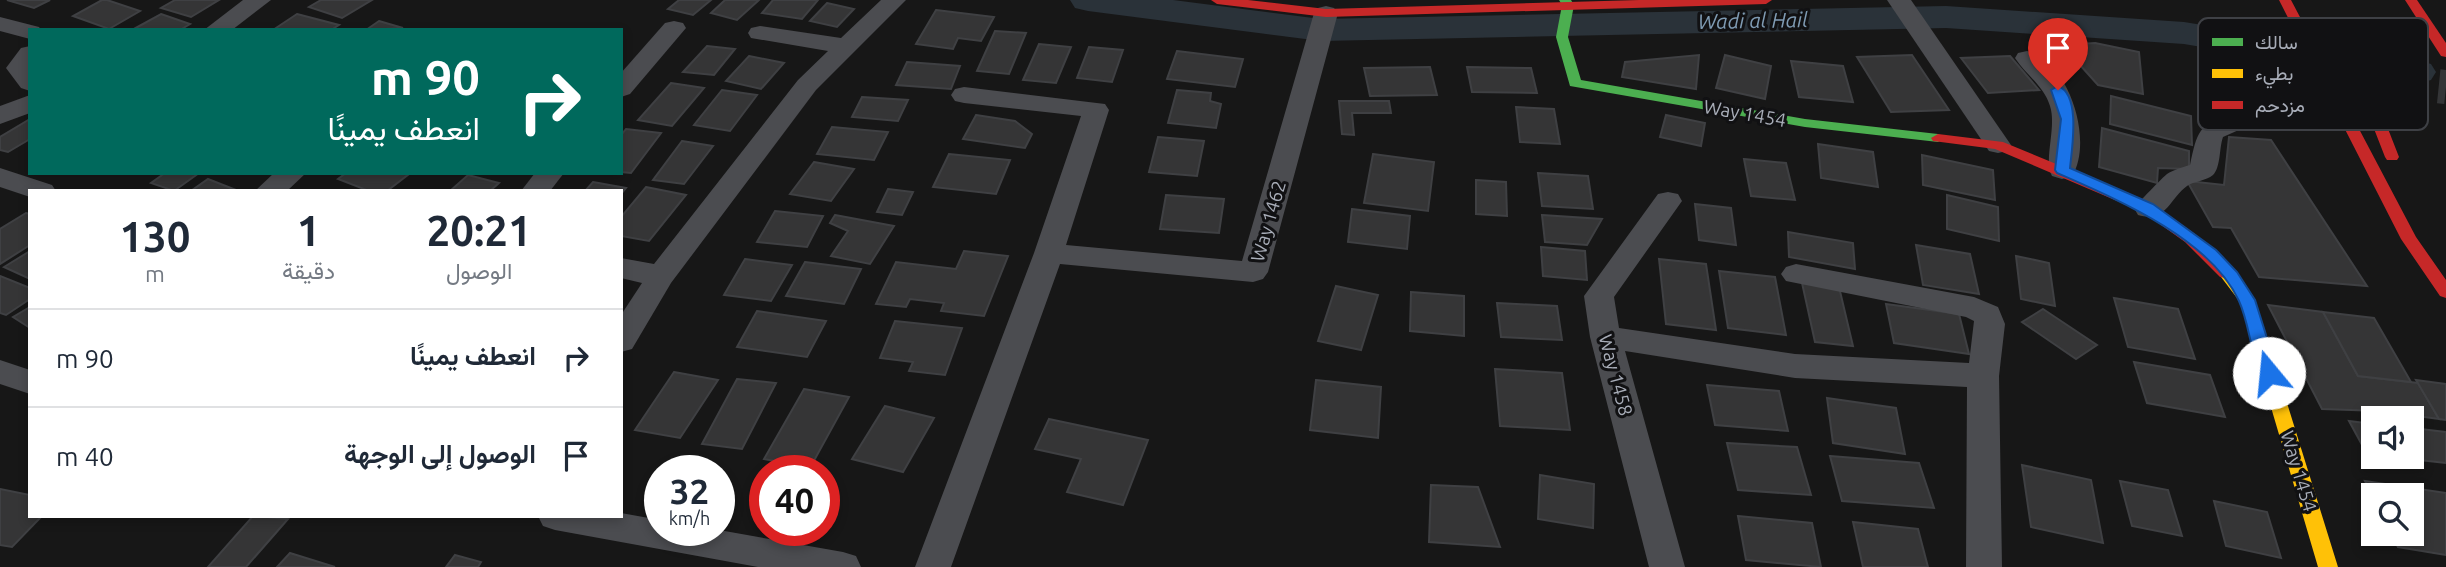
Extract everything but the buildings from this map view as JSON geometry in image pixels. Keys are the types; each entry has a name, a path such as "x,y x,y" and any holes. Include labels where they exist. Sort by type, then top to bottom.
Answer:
{"main road":[{"path":"1217,0 1326,13 1567,2 1766,0"},
{"path":"2411,0 2423,18"},
{"name":"Way 1454","path":"1567,2 1562,37 1575,83 1805,123 1998,145 2148,208 2210,253 2231,275 2247,300 2328,567"},
{"path":"2288,5 2301,18"},
{"path":"2428,25 2446,52"},
{"path":"2353,130 2409,239 2446,292"},
{"path":"2382,130 2401,174"},
{"path":"2437,250 2446,269"}],"street":[{"path":"219,28 259,0"},
{"path":"623,338 661,276 807,85 894,0"},
{"path":"1899,0 1998,145"},
{"name":"Way 1462","path":"1049,253 1253,272 1326,13"},
{"path":"0,24 28,31"},
{"path":"623,87 674,28"},
{"path":"760,33 848,47"},
{"path":"2027,58 2058,90 2068,119 2062,170"},
{"path":"933,567 1049,253 1097,110 964,95"},
{"path":"0,116 28,104"},
{"path":"2148,208 2163,197 2177,180 2202,170 2212,130"},
{"path":"271,189 289,175"},
{"path":"537,189 548,175"},
{"path":"0,177 36,189"},
{"name":"Way 1458","path":"1668,201 1599,296 1605,337 1668,567"},
{"path":"623,268 661,276"},
{"path":"1796,274 1974,308 1987,315 1990,324 1983,376 1984,567"},
{"path":"1605,337 1796,366 1983,376"},
{"path":"566,518 843,567"}],"waterway":[{"name":"Wadi al Hail","path":"1088,0 1321,30 1946,17 2198,35"}],"tunnel":[{"path":"2428,85 2446,87"}],"traffic: fast":[{"path":"1565,0 1568,5 1562,37 1575,83 1805,123 1938,138"}],"traffic: slow":[{"path":"2226,273 2247,300 2328,567"}],"traffic: jam":[{"path":"1217,0 1326,13 1766,0"},
{"path":"2285,0 2294,18"},
{"path":"2411,0 2423,18"},
{"path":"2428,26 2446,53"},
{"path":"2352,130 2409,239 2446,292"},
{"path":"2381,130 2392,157"},
{"path":"1938,138 1998,145 2148,208 2190,238 2226,273"}],"route":[{"path":"2058,90 2068,119 2062,170 2148,208 2210,253 2231,275 2247,300 2269,373"}]}
